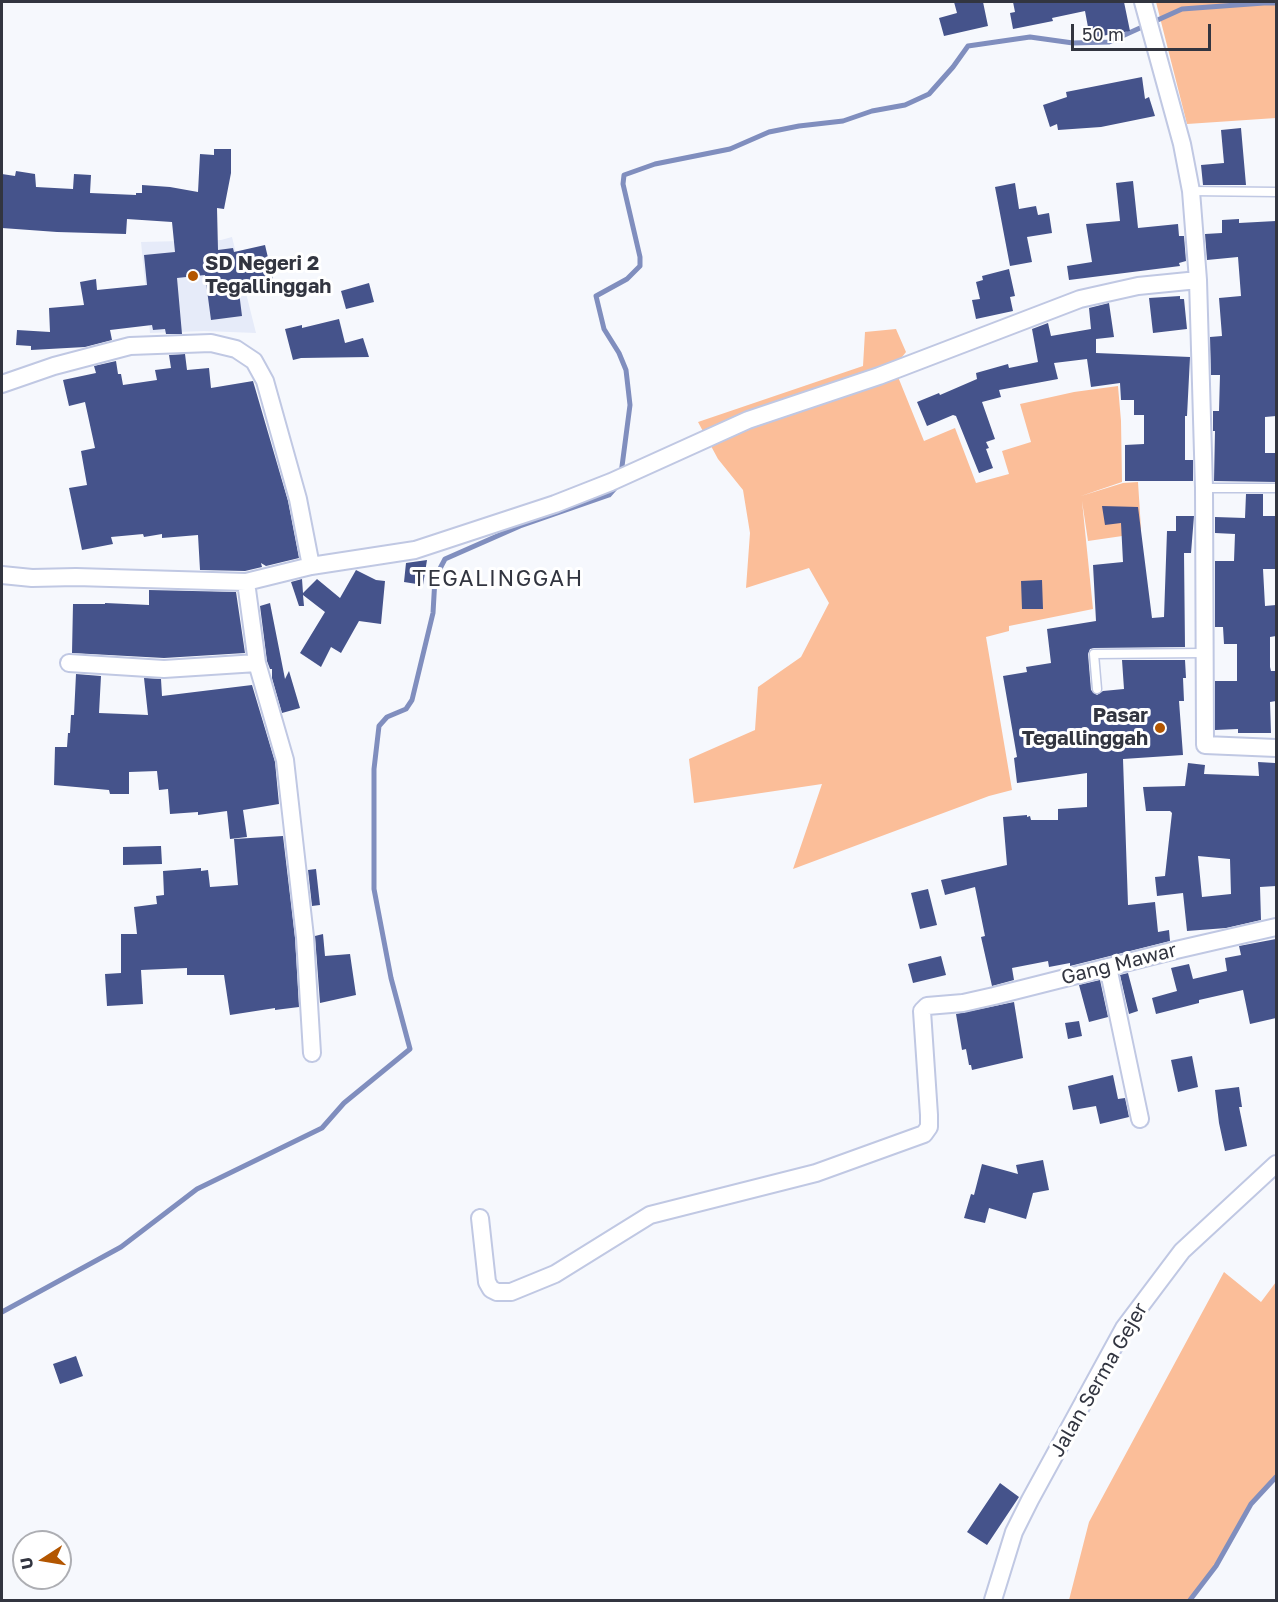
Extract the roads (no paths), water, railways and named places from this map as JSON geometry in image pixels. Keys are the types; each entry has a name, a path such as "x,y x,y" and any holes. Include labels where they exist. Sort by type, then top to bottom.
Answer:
{"street":[{"path":"1145,7 1182,144 1191,191 1198,279 1204,488 1204,745 1276,748"},
{"path":"2,574 32,578 76,577 246,582 311,566 415,550 543,508 611,482 748,420 879,376 1052,308 1111,291 1198,279"},
{"path":"2,384 54,366 130,346 211,343 236,349 254,361 265,381 298,499 311,566"},
{"path":"246,582 257,663 285,760 305,937 312,1053"},
{"path":"69,663 164,669 257,663"},
{"name":"Gang Mawar","path":"480,1218 487,1282 491,1289 502,1293 511,1292 555,1274 650,1215 816,1173 924,1134 929,1127 929,1115 922,1011 927,1006 963,1003 1276,927"},
{"path":"1108,967 1140,1119"},
{"name":"Jalan Serma Gejer","path":"993,1600 1014,1532 1124,1328 1182,1251 1276,1164"}],"lane":[{"path":"1191,191 1276,192"},
{"path":"1204,488 1276,488"},
{"path":"1097,689 1094,654 1203,653"}],"waterway":[{"path":"621,474 630,405 626,370 619,353 604,329 596,296 627,279 640,266 640,257 623,184 624,175 655,164 730,149 769,132 843,121 872,111 905,105 929,94 968,46 1030,37 1073,43 1109,42 1182,9 1276,3"},
{"path":"2,1312 121,1247 197,1189 322,1128 344,1103 410,1049 391,978 374,889 374,769 379,726 387,717 406,709 412,700 433,613 435,578 445,559 520,526 609,495 617,486"},
{"path":"1190,1600 1216,1566 1251,1504 1276,1477"}],"place":[{"name":"SD Negeri 2 Tegallinggah","path":"193,276"},
{"name":"Pasar Tegallinggah","path":"1160,728"}],"district":[{"name":"TEGALINGGAH","path":"498,579"}]}
